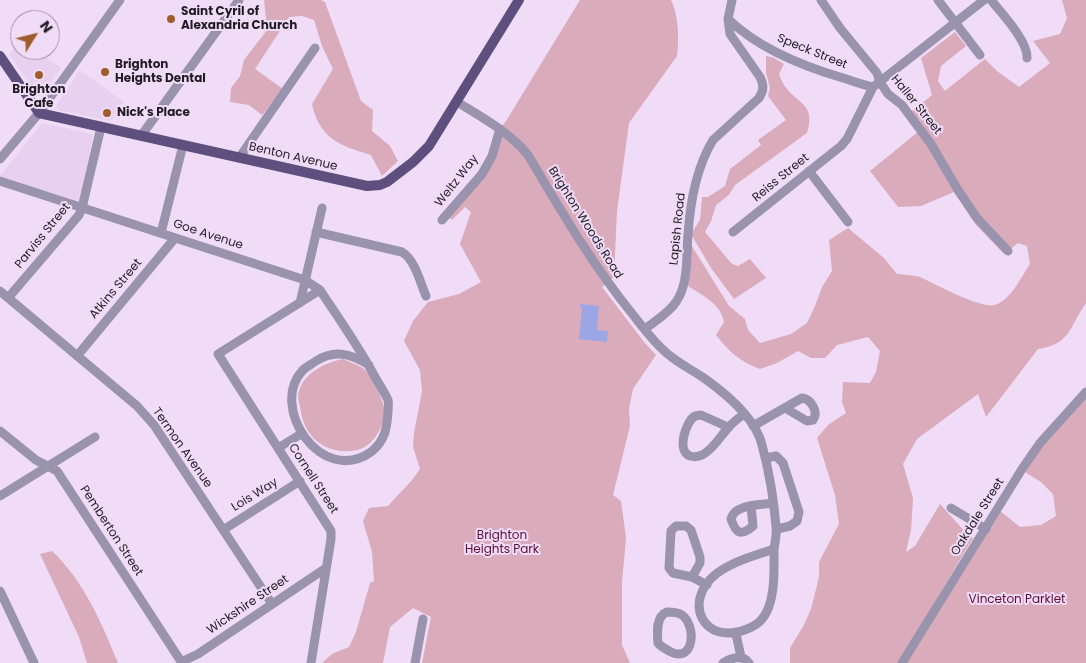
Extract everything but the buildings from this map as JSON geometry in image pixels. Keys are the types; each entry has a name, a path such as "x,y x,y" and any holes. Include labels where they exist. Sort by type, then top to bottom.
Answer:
{"main road":[{"name":"Benton Avenue","path":"39,113 367,186 380,185 394,178 429,146 519,0"},
{"path":"0,56 39,113"}],"street":[{"path":"0,159 39,113 120,0"},
{"path":"141,136 239,0"},
{"path":"728,19 732,0"},
{"name":"Haller Street","path":"821,0 840,28 877,73 876,84 902,105 931,144 977,218 1008,251"},
{"path":"938,0 980,55"},
{"path":"876,84 984,0"},
{"path":"992,0 1022,41 1028,54 1027,58"},
{"name":"Speck Street","path":"728,19 760,45 816,70 876,84"},
{"name":"Lapish Road","path":"645,329 671,308 681,293 686,274 692,201 698,176 709,148 714,140 760,98 763,91 760,77 730,34 728,19"},
{"path":"239,158 315,48"},
{"name":"Reiss Street","path":"733,232 844,142 876,84"},
{"name":"Brighton Woods Road","path":"457,102 517,142 528,155 584,249 613,290 668,355 704,378 744,414 761,441 766,458 776,529 773,586 769,606 762,619 752,627 736,634"},
{"name":"Parviss Street","path":"8,298 79,215 101,127"},
{"name":"Weltz Way","path":"442,220 485,170 492,156 500,129"},
{"path":"161,233 183,145"},
{"path":"809,171 848,222"},
{"name":"Goe Avenue","path":"0,181 305,280 320,290 368,365"},
{"path":"300,303 322,208"},
{"path":"316,232 402,252 407,256 426,296"},
{"name":"Atkins Street","path":"77,356 175,238"},
{"path":"300,303 320,290"},
{"name":"Termon Avenue","path":"0,291 137,406 154,425 272,604"},
{"name":"Cornell Street","path":"300,303 218,354 331,531 311,663"},
{"path":"342,353 355,357 368,365 388,401 387,428 381,441 360,458 344,460 326,457 301,434 292,410 293,391 296,380 303,370 320,358 342,353"},
{"name":"Oakdale Street","path":"902,663 1040,443 1086,392"},
{"path":"753,426 785,408"},
{"path":"728,427 701,415 694,416 689,422 682,446 684,451 694,457 704,454 721,438 728,427 744,414"},
{"name":"Pemberton Street","path":"0,431 36,460 57,471 182,662"},
{"path":"278,448 301,434"},
{"path":"0,496 48,466 58,462 95,437"},
{"path":"766,458 776,456 783,463 798,512 797,521 790,526 776,529"},
{"name":"Lois Way","path":"223,530 300,482"},
{"path":"751,506 773,503"},
{"path":"951,508 986,529"},
{"path":"692,577 700,563 700,558 691,530 686,526 676,526 671,531 669,568 676,574 692,577 707,585"},
{"path":"723,663 745,660 736,634 724,634 712,630 704,623 699,609 700,596 715,575 737,561 774,549"},
{"name":"Wickshire Street","path":"182,662 198,654 326,568"},
{"path":"0,591 34,663"},
{"path":"664,612 680,613 692,630 692,639 687,651 682,655 676,655 662,648 658,643 659,619 664,612"},
{"path":"415,663 423,619"},
{"path":"692,630 704,623"}],"shaded area":[{"path":"13,60 50,60 61,68 40,96"},
{"path":"80,70 124,102 110,121 58,110 56,106"},
{"path":"42,123 93,134 80,202 0,176"}],"green space":[{"path":"264,0 321,0 325,2 361,101 373,110 372,131 390,146 398,161 382,176 371,155 332,139 315,116 312,104 333,69 322,46 314,20 302,16 289,17 255,69 283,89 262,115 249,105 230,102 231,88 240,76 244,60 267,30"},
{"name":"Brighton Heights Park","path":"580,0 671,0 676,13 678,28 677,56 629,123 617,211 614,277 602,287 656,355 633,389 629,409 630,426 613,495 621,501 626,538 622,583 622,645 630,663 422,663 431,617 413,608 390,627 383,663 322,663 332,654 349,647 356,632 370,583 374,581 372,552 363,521 369,508 388,506 420,469 413,447 422,391 420,370 404,341 413,321 428,302 459,294 481,282 460,244 471,212 465,207 452,220 443,212 459,199 486,162 496,134 506,121"},
{"path":"1062,0 1086,0 1086,303 1063,339 1049,347 1038,349 986,417 978,394 917,439 903,464 913,498 911,530 906,552 915,546 940,504 967,534 973,538 898,663 790,663 790,648 811,609 819,577 819,562 839,524 835,495 817,438 828,425 846,413 842,402 843,382 870,383 876,372 880,351 868,337 837,345 825,358 811,358 798,351 777,363 760,369 741,360 716,335 724,322 719,310 705,297 688,286 690,243 729,306 745,319 748,330 760,343 791,334 807,323 822,287 832,271 829,240 848,228 884,258 897,274 920,277 979,303 995,305 1001,302 1011,293 1030,264 1027,246 1018,243 1004,254 976,225 954,192 921,206 898,207 870,171 924,127 912,111 932,95 921,58 955,32 966,46 941,66 938,81 945,91 985,59 997,71 1019,87 1050,63 1033,41 1060,34 1067,18"},
{"path":"766,56 784,64 779,74 781,80 806,107 809,124 807,133 735,185 729,195 716,205 705,232 732,264 738,266 750,259 766,278 734,299 711,268 691,234 700,220 702,197 708,197 725,186 730,169 761,145 758,140 786,120 768,96 770,88 766,73"},
{"path":"343,359 367,371 384,406 384,418 380,430 365,447 351,451 331,449 310,434 305,426 298,396 302,384 316,369"},
{"name":"Vinceton Parklet","path":"1086,387 1086,663 903,663 1000,511 1020,527 1041,525 1056,516 1053,494 1041,482 1020,469 1037,443"},
{"path":"52,551 73,575 91,603 118,663 87,663 79,637 40,554"}],"water":[{"path":"580,304 599,306 597,330 608,331 607,342 579,339 582,308"}],"place":[{"name":"Saint Cyril of Alexandria Church","path":"171,19"},
{"name":"Brighton Heights Dental","path":"105,72"},
{"name":"Brighton Cafe","path":"39,75"},
{"name":"Nick's Place","path":"107,113"}]}
